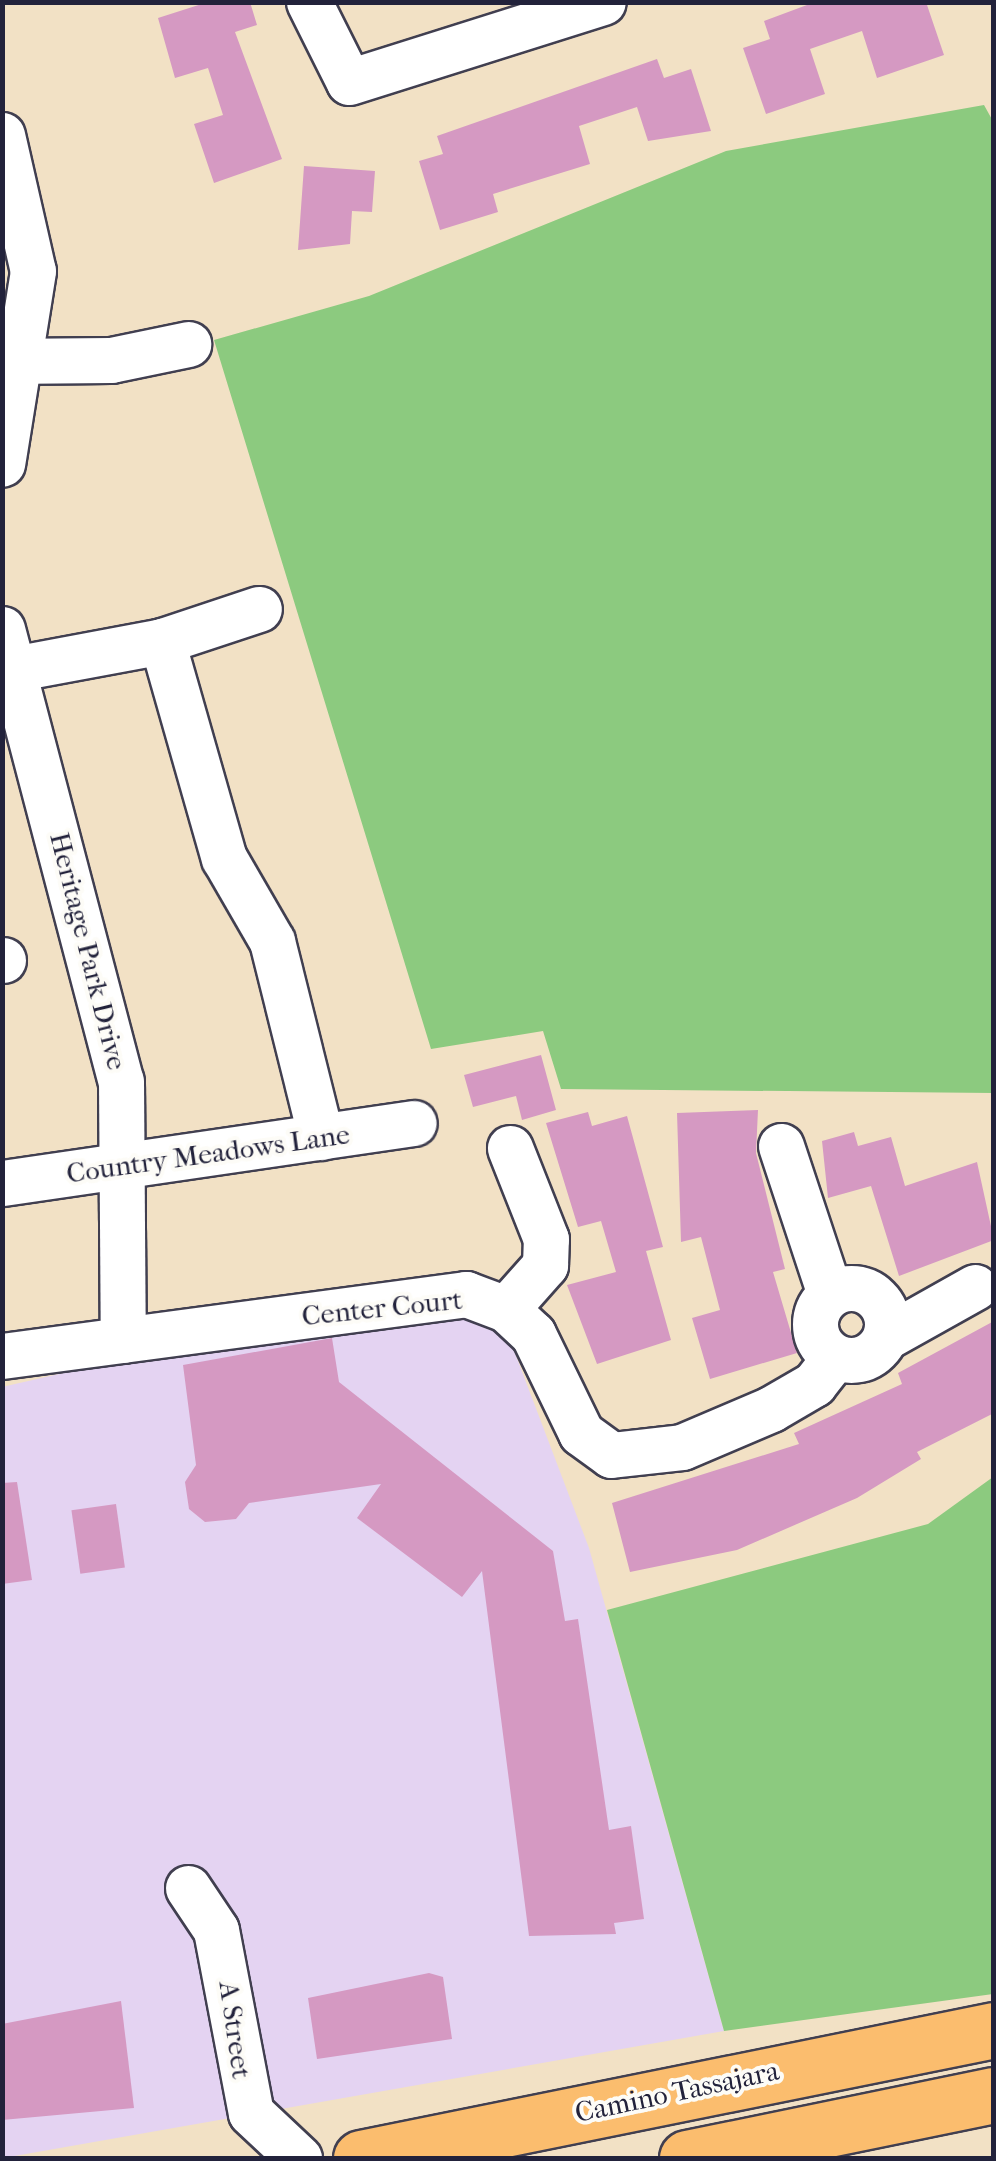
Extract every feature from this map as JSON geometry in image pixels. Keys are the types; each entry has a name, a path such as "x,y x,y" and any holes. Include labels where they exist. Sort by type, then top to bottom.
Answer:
{"main road":[{"name":"Camino Tassajara","path":"361,2158 994,2030"},
{"path":"688,2158 994,2095"}],"street":[{"path":"309,2 349,82 603,2"},
{"path":"2,135 32,271 13,359 2,464"},
{"path":"13,359 111,360 188,344"},
{"path":"6,657 162,641 259,609"},
{"path":"162,641 224,858 272,942 320,1137"},
{"name":"Heritage Park Drive","path":"6,657 96,966 121,1081 123,1340"},
{"name":"Country Meadows Lane","path":"2,1183 414,1123"},
{"path":"781,1146 830,1294 816,1334 834,1358"},
{"path":"510,1148 546,1238 545,1265 506,1309 532,1334 581,1433 611,1455 682,1447 772,1409 814,1384 834,1358"},
{"path":"834,1358 865,1358 886,1337 975,1287"},
{"name":"Center Court","path":"2,1356 466,1294 506,1309"},
{"path":"830,1294 874,1295 886,1337"},
{"name":"A Street","path":"188,1888 216,1930 251,2113 300,2158"}],"shaded area":[{"path":"486,1315 507,1332 589,1548 724,2031 3,2158 2,1387 186,1345"}],"green space":[{"path":"984,105 994,123 993,1093 561,1089 543,1031 431,1049 214,340 369,296 726,151"},
{"path":"993,1477 993,1994 724,2031 607,1610 928,1524"}],"building":[{"path":"208,2 250,2 257,25 235,32 282,159 214,183 194,124 223,115 208,68 175,78 158,18"},
{"path":"815,2 926,2 944,55 877,78 862,31 810,49 825,94 766,114 743,48 770,39 764,21"},
{"path":"657,59 664,78 691,69 711,131 648,141 637,107 579,126 590,164 493,194 498,212 440,230 419,161 443,154 437,136"},
{"path":"304,166 375,171 372,212 352,211 350,244 298,250"},
{"path":"541,1055 556,1110 522,1120 516,1096 473,1107 464,1075"},
{"path":"758,1110 756,1153 785,1269 773,1272 797,1353 710,1379 692,1318 720,1310 701,1237 681,1242 677,1113"},
{"path":"588,1112 592,1126 627,1116 663,1247 646,1251 671,1340 597,1364 567,1285 616,1272 601,1221 578,1227 546,1123"},
{"path":"854,1132 858,1146 891,1137 905,1186 977,1162 994,1240 899,1276 871,1186 828,1198 822,1141"},
{"path":"994,1321 994,1413 917,1452 921,1459 857,1498 737,1550 630,1572 612,1503 799,1444 794,1433 902,1384 898,1373"},
{"path":"332,1338 339,1382 553,1551 565,1621 578,1619 609,1830 631,1826 644,1919 614,1923 616,1934 529,1936 482,1571 462,1597 357,1518 381,1484 249,1503 236,1519 205,1522 189,1509 185,1482 196,1465 183,1365"},
{"path":"17,1482 32,1580 2,1584 2,1483"},
{"path":"116,1504 125,1567 80,1574 71,1510"},
{"path":"429,1973 443,1977 452,2039 317,2059 308,1998"},
{"path":"121,2001 134,2108 2,2120 2,2024"}]}
